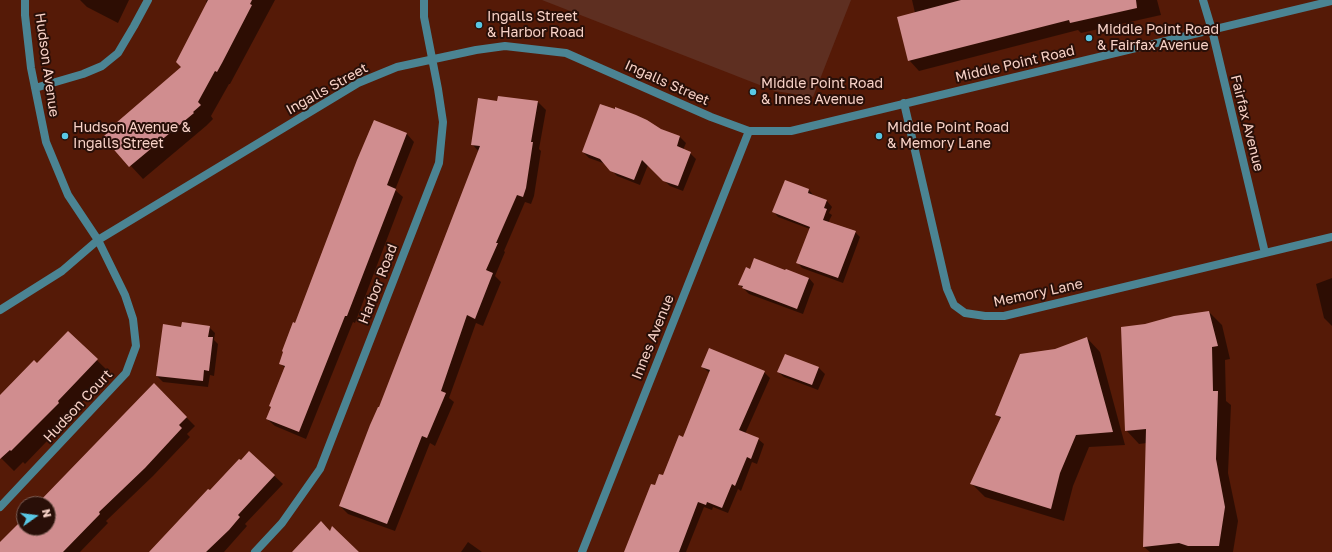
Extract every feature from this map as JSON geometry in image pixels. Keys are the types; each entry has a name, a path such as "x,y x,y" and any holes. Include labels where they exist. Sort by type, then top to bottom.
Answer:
{"street":[{"name":"Hudson Avenue","path":"26,0 26,23 35,88 46,142 68,195 98,240"},
{"path":"35,88 102,66 118,53 148,0"},
{"name":"Harbor Road","path":"255,552 282,523 320,469 439,163 443,122 433,59 424,17 424,0"},
{"name":"Fairfax Avenue","path":"1203,0 1212,30 1265,253"},
{"name":"Middle Point Road","path":"749,131 792,131 1332,1"},
{"name":"Ingalls Street","path":"0,310 62,271 98,240 358,83 397,67 476,50 505,46 566,53 711,117 749,131"},
{"name":"Memory Lane","path":"904,103 946,289 954,305 965,312 985,316 1004,316 1332,237"},
{"name":"Innes Avenue","path":"583,551 749,131"},
{"name":"Hudson Court","path":"0,507 126,374 136,346 133,319 125,295 98,240"},
{"path":"574,552 583,551"}],"shaded area":[{"path":"542,0 851,0 813,97 775,91"}],"building":[{"path":"208,0 252,0 250,4 252,5 217,72 215,71 198,102 201,105 193,112 194,113 129,167 103,137 117,124 116,123 181,67 176,62"},
{"path":"961,0 1136,0 1137,8 1070,23 1069,20 908,61 897,17"},
{"path":"498,96 538,101 531,142 533,142 526,188 523,197 517,195 496,243 498,243 486,270 493,273 475,319 467,315 441,391 446,393 427,438 422,436 387,524 339,506 480,146 471,145 478,98 497,101"},
{"path":"600,104 615,109 615,107 636,115 661,129 680,136 677,146 691,152 678,186 663,181 642,160 634,180 610,171 600,159 582,152"},
{"path":"374,120 407,133 387,185 396,189 347,316 345,316 299,432 266,419 271,407 269,406 285,366 279,364 282,351 293,322 295,323 357,160"},
{"path":"785,180 809,189 808,193 827,200 824,208 827,209 823,220 856,231 838,278 796,263 810,227 772,212"},
{"path":"754,258 809,278 797,309 742,288 743,286 738,285 746,267 750,269"},
{"path":"1209,311 1218,346 1212,347 1213,391 1218,391 1216,459 1225,507 1219,546 1188,546 1179,543 1143,547 1146,429 1125,431 1121,327 1145,324 1174,316"},
{"path":"182,322 210,326 208,337 213,337 209,371 204,370 203,381 156,376 163,324 181,327"},
{"path":"68,331 98,359 58,401 59,403 11,451 10,450 0,459 0,395 34,360 37,363"},
{"path":"1087,337 1113,432 1076,435 1060,473 1051,509 970,484 1001,417 995,415 1020,354 1055,349"},
{"path":"709,348 765,371 739,430 759,438 751,459 747,457 735,486 732,484 722,508 707,502 706,505 698,502 679,552 624,552 651,484 655,485 659,474 663,475 679,435 683,437 710,370 701,367"},
{"path":"785,354 819,367 812,385 777,372"},
{"path":"154,383 187,417 179,425 182,428 145,468 99,512 100,514 63,552 0,552 0,542 16,526 16,536 56,536 56,496 45,496"},
{"path":"249,451 275,475 238,515 240,517 229,530 206,552 149,552 208,489 210,490 239,459 241,460"},
{"path":"321,521 330,531 332,526 359,552 292,552"}],"place":[{"name":"Ingalls Street & Harbor Road","path":"479,25"},
{"name":"Middle Point Road & Fairfax Avenue","path":"1089,38"},
{"name":"Middle Point Road & Innes Avenue","path":"753,92"},
{"name":"Hudson Avenue & Ingalls Street","path":"65,136"},
{"name":"Middle Point Road & Memory Lane","path":"879,136"}]}
